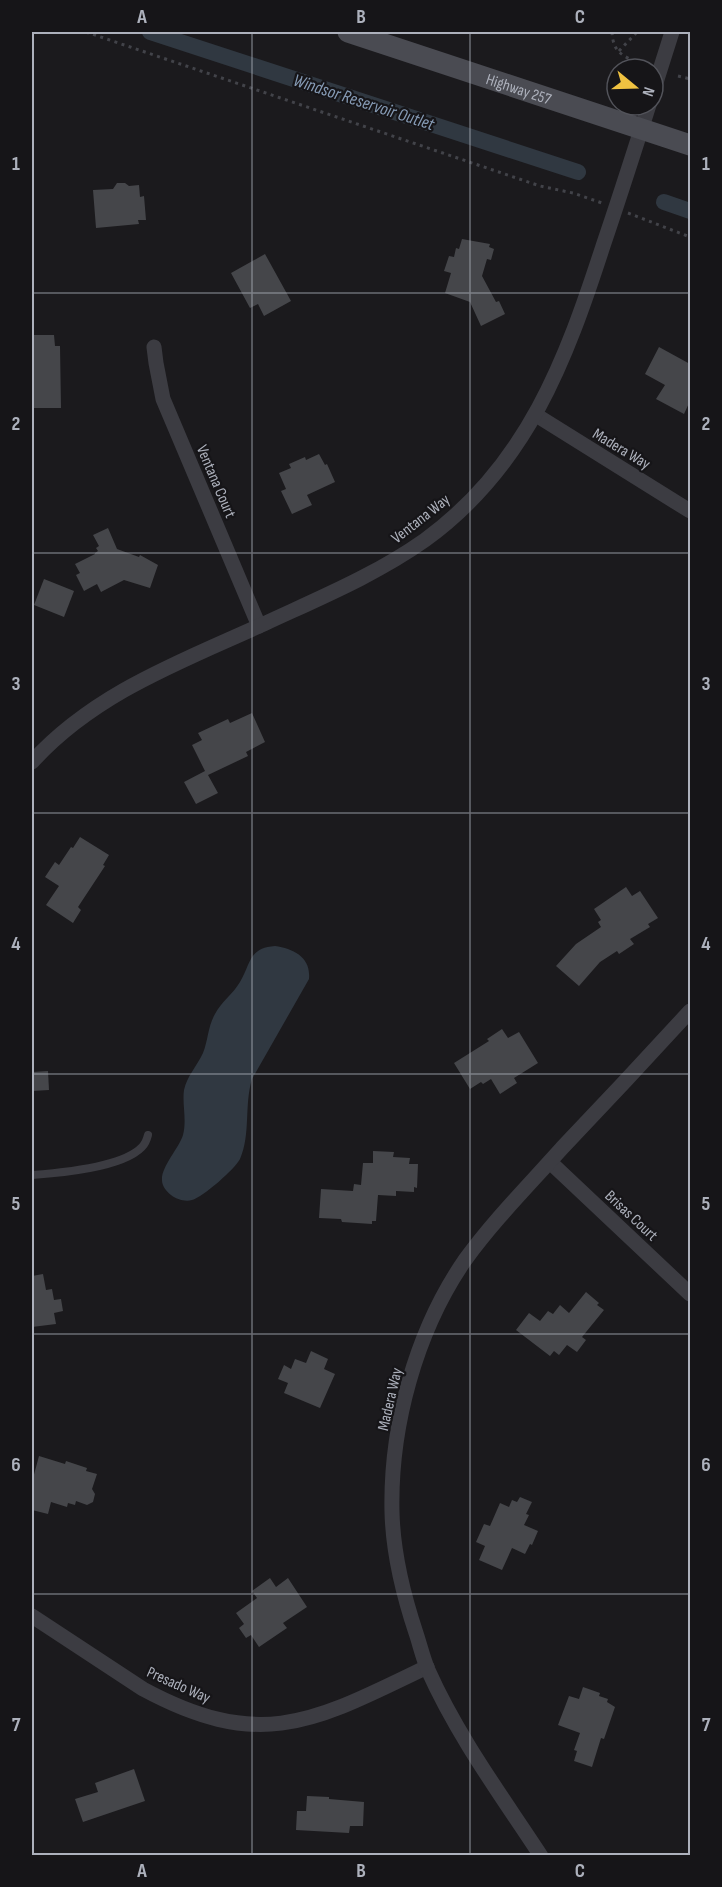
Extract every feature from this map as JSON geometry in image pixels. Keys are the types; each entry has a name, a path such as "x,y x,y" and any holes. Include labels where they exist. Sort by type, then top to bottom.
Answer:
{"main road":[{"name":"Highway 257","path":"348,32 690,145"}],"street":[{"path":"664,57 672,32"},
{"name":"Ventana Way","path":"32,762 52,740 118,693 193,654 369,575 426,539 472,500 518,444 536,415 569,346 646,117"},
{"name":"Ventana Court","path":"154,347 164,399 259,626"},
{"name":"Madera Way","path":"536,415 690,511"},
{"name":"Madera Way","path":"541,1856 468,1745 427,1667 401,1585 392,1513 398,1435 406,1390 421,1345 443,1295 465,1261 491,1226 690,1011"},
{"name":"Brisas Court","path":"550,1162 690,1294"},
{"name":"Presado Way","path":"32,1616 142,1689 189,1712 232,1723 274,1725 324,1714 355,1702 427,1667"}],"lane":[{"path":"32,1175 73,1171 108,1164 127,1157 141,1148 148,1135"}],"path":[{"path":"86,32 540,186 573,193 690,237"},
{"path":"612,32 614,47 624,57"},
{"path":"619,51 637,32"},
{"path":"678,76 690,79"}],"shaded area":[{"path":"266,947 289,949 300,955 307,965 309,979 252,1079 245,1140 240,1159 226,1176 197,1198 186,1201 178,1199 166,1190 162,1175 183,1135 185,1085 203,1053 211,1023 218,1010 237,986 255,954"}],"building":[{"path":"117,183 125,183 129,186 139,185 140,197 144,196 146,220 138,220 139,224 96,228 93,190 113,189"},
{"path":"462,239 490,244 489,247 494,249 491,260 487,259 482,276 505,314 481,326 470,302 445,293 451,273 444,271 449,256 454,257 456,248 459,249"},
{"path":"265,254 291,301 264,316 258,304 250,308 231,273"},
{"path":"32,335 54,335 55,346 60,346 61,408 32,408"},
{"path":"659,347 690,364 690,401 684,414 656,399 665,385 645,374"},
{"path":"319,454 325,465 327,464 335,482 307,495 312,505 292,514 281,491 286,489 279,473 291,468 289,464"},
{"path":"108,528 117,549 139,557 140,555 158,565 150,588 124,580 101,592 97,584 84,591 76,575 80,573 75,564 98,551 96,548 99,546 93,535"},
{"path":"44,579 74,591 64,617 34,605"},
{"path":"252,713 265,742 246,752 248,756 208,775 218,793 196,804 184,782 205,771 192,745 202,740 198,733 228,719 230,723"},
{"path":"80,837 109,855 103,865 105,866 78,907 81,910 73,923 46,905 59,886 45,877 55,862 59,865"},
{"path":"626,887 632,896 640,891 658,918 648,924 650,927 630,939 634,944 619,954 617,951 600,962 579,986 556,966 576,944 601,927 598,922 601,920 594,909"},
{"path":"502,1029 508,1038 519,1032 538,1063 514,1078 517,1083 500,1094 491,1079 470,1089 454,1063 489,1041 487,1039"},
{"path":"48,1071 49,1090 32,1091 32,1072"},
{"path":"373,1151 394,1152 393,1157 410,1158 409,1164 418,1164 417,1188 414,1187 414,1192 396,1191 396,1196 378,1195 376,1221 372,1221 372,1224 319,1218 321,1189 353,1191 354,1184 361,1185 363,1163 373,1163"},
{"path":"43,1274 46,1290 52,1289 54,1300 61,1299 63,1311 54,1313 56,1324 32,1327 32,1276"},
{"path":"586,1292 604,1310 582,1337 586,1340 577,1352 567,1345 559,1355 554,1351 550,1356 516,1330 529,1313 540,1321 548,1311 553,1314 560,1305 569,1313"},
{"path":"311,1351 328,1359 324,1369 335,1374 320,1408 284,1393 288,1383 278,1379 284,1365 291,1369 295,1359 306,1363"},
{"path":"39,1456 65,1464 66,1461 97,1474 92,1489 95,1494 93,1502 87,1505 76,1501 75,1505 68,1503 67,1507 51,1502 48,1514 32,1510 32,1482"},
{"path":"520,1497 532,1502 524,1525 538,1531 525,1554 512,1548 502,1570 479,1560 485,1546 476,1542 484,1524 490,1526 500,1503 509,1507 512,1500 517,1502"},
{"path":"270,1578 276,1587 288,1578 307,1607 283,1623 287,1628 259,1647 251,1635 246,1638 239,1628 244,1624 236,1613 257,1598 252,1591"},
{"path":"583,1687 600,1693 599,1696 608,1699 607,1702 615,1707 604,1739 601,1738 592,1767 574,1761 577,1751 574,1750 580,1733 558,1725 569,1696 579,1699"},
{"path":"134,1769 145,1801 83,1822 75,1799 98,1792 95,1783"},
{"path":"307,1796 364,1802 363,1826 350,1826 349,1833 296,1830 297,1811 306,1811"}],"waterway":[{"name":"Windsor Reservoir Outlet","path":"150,32 578,172"},
{"name":"Windsor Reservoir Outlet","path":"664,202 690,211"}]}
